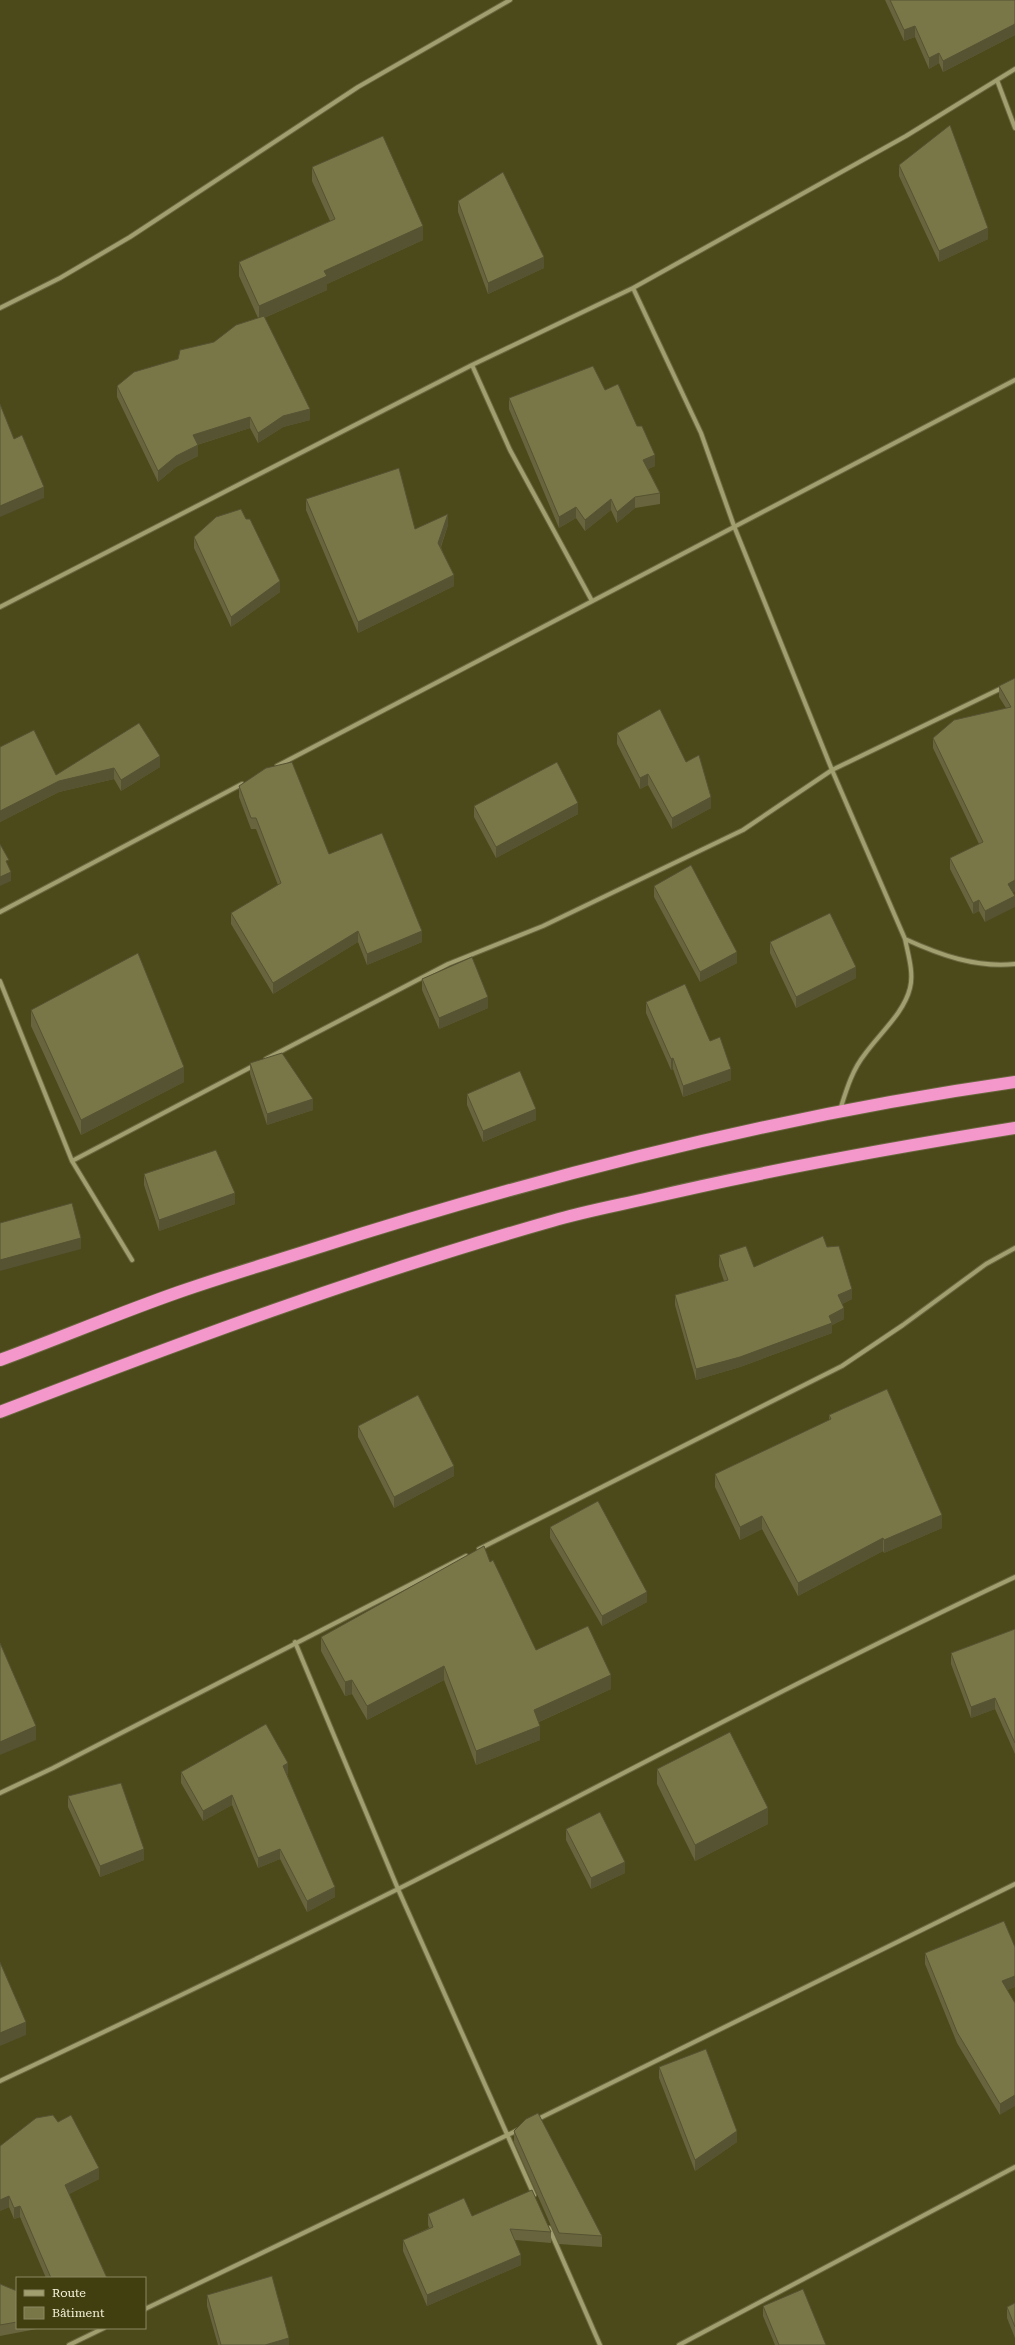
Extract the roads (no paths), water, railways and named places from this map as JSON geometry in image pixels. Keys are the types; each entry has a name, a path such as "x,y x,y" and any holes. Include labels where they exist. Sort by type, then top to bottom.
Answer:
{"highway":[{"path":"0,1360 179,1292 386,1226 557,1176 722,1136 839,1111 912,1097 1015,1082"},
{"path":"0,1412 175,1345 343,1286 554,1220 723,1181 860,1154 1015,1128"}],"street":[{"path":"0,308 60,278 130,237 358,87 510,0"},
{"path":"0,607 472,365 633,288 906,136 1015,69"},
{"path":"997,80 1015,128"},
{"path":"633,288 701,433 734,526 832,770 905,939 910,967 910,988 898,1011 863,1055 850,1081 839,1111"},
{"path":"472,365 510,450 592,601"},
{"path":"269,770 1015,380"},
{"path":"72,1161 448,964 543,926 743,830 832,770 1008,685"},
{"path":"0,912 248,781"},
{"path":"905,939 938,954 973,963 1015,964"},
{"path":"0,981 72,1161 132,1260"},
{"path":"0,1793 53,1768 295,1642 842,1366 903,1325 986,1264 1015,1248"},
{"path":"0,2081 171,2001 398,1889 925,1620 1015,1577"},
{"path":"295,1642 398,1889 537,2201"},
{"path":"531,2123 1015,1884"},
{"path":"146,2308 525,2126"},
{"path":"680,2345 1015,2167"},
{"path":"546,2222 600,2345"},
{"path":"69,2345 102,2329"}]}
